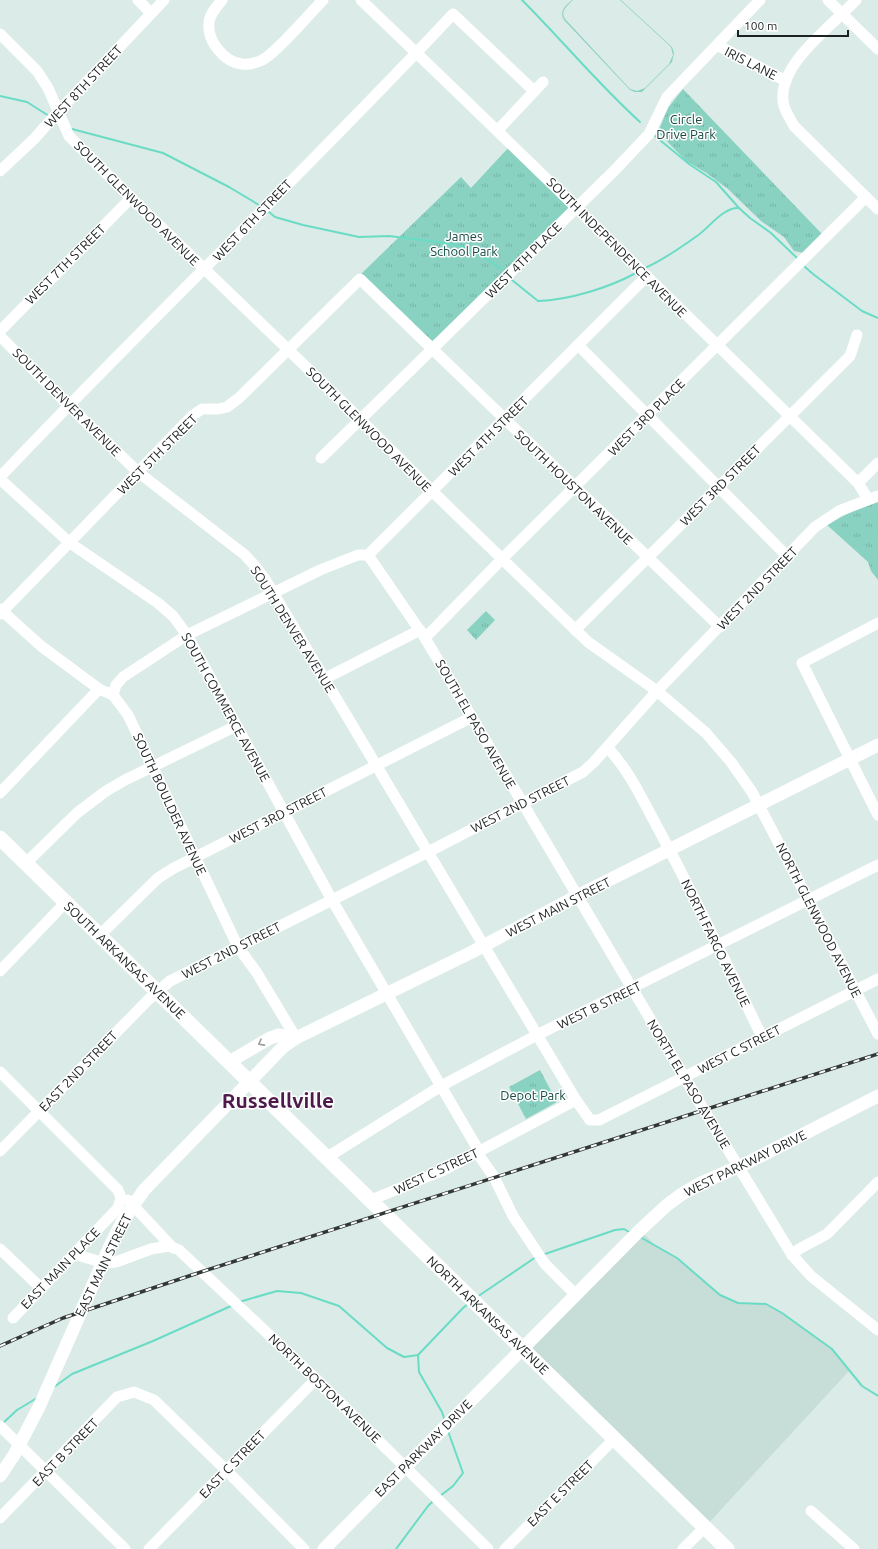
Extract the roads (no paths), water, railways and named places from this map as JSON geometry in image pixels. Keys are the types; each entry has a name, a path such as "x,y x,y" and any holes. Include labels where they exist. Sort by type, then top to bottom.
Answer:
{"highway":[{"name":"SOUTH ARKANSAS AVENUE","path":"0,838 249,1082"},
{"name":"NORTH ARKANSAS AVENUE","path":"249,1082 727,1549"}],"main road":[{"name":"WEST MAIN STREET","path":"249,1082 283,1047 296,1038 387,992 484,946 577,896 878,745"},
{"path":"229,1062 270,1038 279,1036 296,1038"},
{"name":"EAST MAIN STREET","path":"0,1476 14,1455 38,1407 122,1222 144,1190 249,1082"},
{"name":"WEST PARKWAY DRIVE","path":"523,1349 629,1240 667,1205 682,1194 701,1183 878,1096"},
{"name":"EAST PARKWAY DRIVE","path":"324,1549 452,1418 523,1349"}],"street":[{"path":"138,0 151,13"},
{"name":"WEST 8TH STREET","path":"0,171 34,139 164,0"},
{"path":"222,0 217,5 209,22 209,34 214,45 222,54 233,62 243,65 262,61 277,48 323,0"},
{"name":"SOUTH INDEPENDENCE AVENUE","path":"361,0 498,130 873,498"},
{"name":"WEST 4TH PLACE","path":"321,458 577,207 649,134 667,97 760,0"},
{"path":"828,0 878,48"},
{"path":"856,0 802,53 789,73 783,88 783,102 787,114 794,126 878,209"},
{"name":"WEST 6TH STREET","path":"0,478 68,405 204,269 453,14 534,91"},
{"name":"SOUTH GLENWOOD AVENUE","path":"0,34 37,71 48,88 69,136 575,630 588,642 656,690 706,733 731,762 760,805"},
{"name":"IRIS LANE","path":"717,45 786,81"},
{"path":"498,130 543,82"},
{"name":"WEST 3RD PLACE","path":"324,679 423,634 575,488 866,197"},
{"name":"WEST 7TH STREET","path":"0,331 131,198"},
{"name":"WEST 4TH STREET","path":"368,555 647,276"},
{"name":"SOUTH HOUSTON AVENUE","path":"360,279 504,420 720,627"},
{"name":"WEST 5TH STREET","path":"1,611 70,543 193,415 202,410 227,407 239,398 360,279"},
{"name":"WEST 3RD STREET","path":"575,630 850,356 857,335"},
{"name":"SOUTH DENVER AVENUE","path":"0,336 68,405 138,472 245,556 255,566 273,593 576,1100"},
{"path":"578,345 787,556"},
{"path":"858,483 878,462"},
{"name":"SOUTH COMMERCE AVENUE","path":"0,478 70,543 158,603 173,616 187,635 332,900 387,992 478,1151 478,1154 494,1177 513,1216 546,1264 576,1295"},
{"name":"WEST 2ND STREET","path":"157,991 170,981 428,852 522,802 583,772 594,762 656,690 720,627 815,527 839,511 873,498"},
{"path":"113,695 116,685 123,677 187,635 320,570 358,555 368,555"},
{"name":"SOUTH EL PASO AVENUE","path":"368,555 423,634 577,896"},
{"name":"SOUTH BOULDER AVENUE","path":"1,611 41,646 99,688 113,695 128,715 238,947 257,973 296,1038"},
{"path":"878,623 802,663 878,815"},
{"path":"0,793 99,688"},
{"name":"WEST 3RD STREET","path":"100,935 158,878 195,857 472,717"},
{"path":"26,863 77,813 106,791 152,766 236,726"},
{"name":"NORTH FARGO AVENUE","path":"607,747 623,766 633,782 718,946 762,1037"},
{"name":"NORTH GLENWOOD AVENUE","path":"760,805 878,1034"},
{"name":"WEST B STREET","path":"326,1158 441,1086 536,1035 632,989 878,865"},
{"name":"NORTH EL PASO AVENUE","path":"577,896 792,1255 811,1276 878,1330"},
{"path":"0,971 66,902"},
{"name":"WEST C STREET","path":"371,1200 444,1170 576,1100 590,1120 600,1120 878,979"},
{"name":"EAST 2ND STREET","path":"0,1151 157,991"},
{"path":"0,1072 173,1248"},
{"path":"792,1255 799,1249 827,1234 878,1182"},
{"name":"EAST MAIN PLACE","path":"13,1318 118,1208 119,1194"},
{"path":"74,1254 104,1263 116,1262 151,1249 169,1246 173,1248"},
{"path":"0,1248 41,1288"},
{"name":"NORTH BOSTON AVENUE","path":"173,1248 179,1250 316,1379 488,1549"},
{"name":"EAST C STREET","path":"149,1549 316,1379"},
{"name":"EAST B STREET","path":"0,1518 117,1397 134,1392 154,1400 226,1470"},
{"path":"3,1430 125,1549"},
{"name":"EAST E STREET","path":"505,1549 615,1438"},
{"path":"226,1470 304,1549"},
{"path":"811,1511 854,1549"},
{"path":"683,1549 705,1527"}],"waterway":[{"path":"522,0 609,93 640,122"},
{"path":"0,96 27,102 49,116"},
{"path":"72,129 163,153 229,187 259,205"},
{"path":"655,136 689,164 716,182 739,208"},
{"path":"647,267 667,257 697,236 722,214 739,208 771,233 797,258"},
{"path":"269,212 275,217 303,225 359,237 389,236 453,244 474,251 500,268"},
{"path":"805,267 862,311 878,318"},
{"path":"512,280 538,301 575,296 613,284 636,273"},
{"path":"542,1255 615,1230 624,1229 631,1233"},
{"path":"640,1237 677,1258 720,1295 738,1303 766,1304 782,1313 832,1349 862,1386 878,1396"},
{"path":"477,1297 536,1257"},
{"path":"239,1302 277,1291 301,1293 339,1306 387,1348 404,1357 418,1355 469,1303"},
{"path":"54,1387 72,1374 153,1341 231,1306"},
{"path":"418,1355 419,1372 442,1412 445,1421"},
{"path":"2,1424 17,1410 37,1398"},
{"path":"440,1496 453,1486 463,1473 448,1431"},
{"path":"396,1549 433,1501"}],"railway":[{"path":"0,1346 63,1318 201,1272 878,1054"}],"district":[{"name":"Russellville","path":"278,1101"}],"park label":[{"name":"Circle Drive Park","path":"686,126"},
{"name":"James School Park","path":"464,244"},
{"name":"Depot Park","path":"533,1095"}]}
